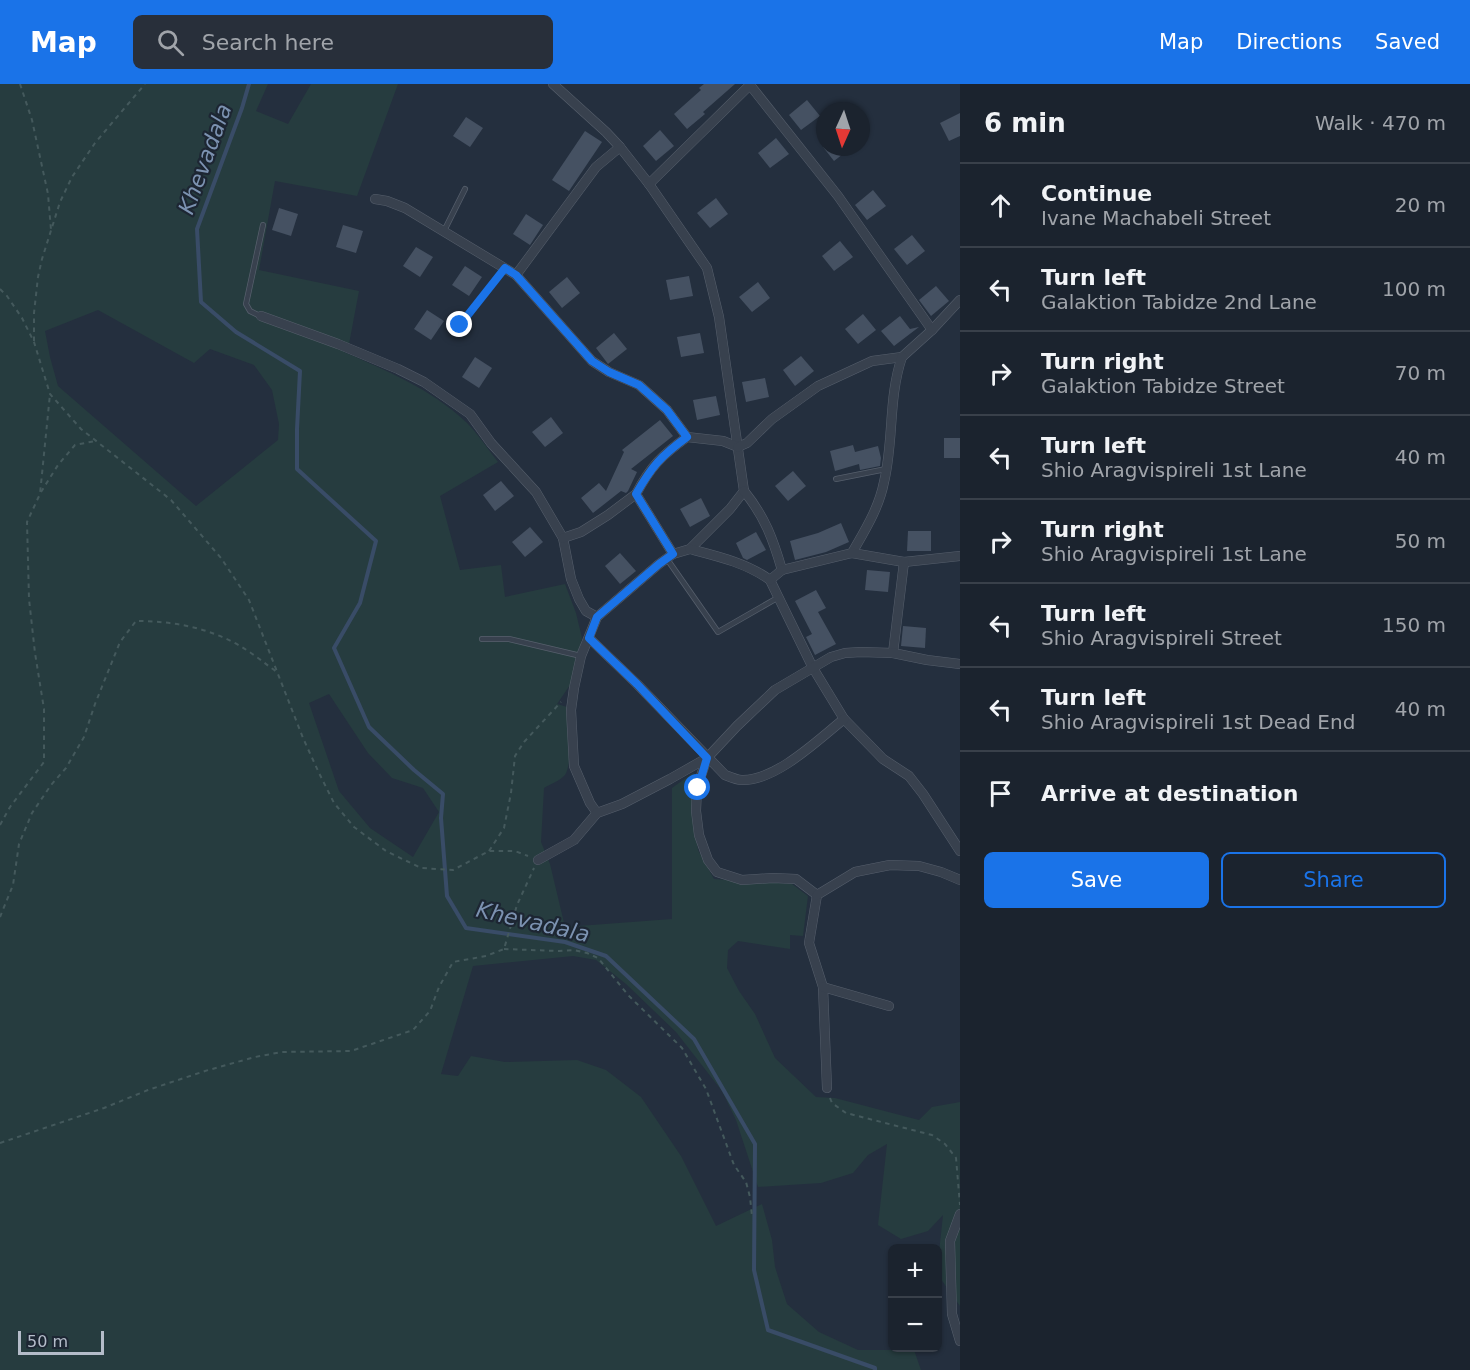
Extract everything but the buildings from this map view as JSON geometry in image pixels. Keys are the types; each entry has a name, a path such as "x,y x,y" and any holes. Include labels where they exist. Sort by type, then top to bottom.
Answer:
{"street":[{"path":"553,84 620,147 649,184 707,268 719,317 744,491 765,522 782,570"},
{"path":"649,184 751,84 838,196 932,330"},
{"path":"516,275 597,167 620,147"},
{"path":"375,199 405,208 516,275 592,361 609,372 639,385 667,410 687,437"},
{"path":"852,553 873,516 884,483 894,392 902,357 960,300"},
{"path":"261,316 398,369 424,382 470,414 491,443 536,492 563,538 571,579 579,599 586,611 597,617"},
{"path":"563,538 581,532 636,494 648,472 665,453 687,437 723,441 738,447 747,443 772,419 818,386 872,361 902,357"},
{"path":"597,813 590,803 574,766 571,710 581,656 597,617 670,556 690,549 730,509 744,491"},
{"path":"636,494 670,556"},
{"path":"690,549 748,567 770,580 813,668 844,719 883,759 909,776 960,851"},
{"path":"770,580 782,570 852,553 904,562 960,556"},
{"path":"894,653 904,562"},
{"path":"589,638 637,684 724,775 742,780 781,769 844,719"},
{"path":"538,860 574,840 597,813 622,804 670,780 707,758 775,690 831,657 845,653 894,653 960,664"},
{"path":"707,758 698,788 696,811 699,835 708,860 717,872 742,880 796,879 817,895"},
{"path":"827,1088 823,987 809,942 817,895 855,872 890,865 919,867 941,872 960,880"},
{"path":"823,987 888,1006"},
{"path":"960,1214 950,1241 952,1314 960,1341"}],"lane":[{"path":"444,231 465,189"},
{"path":"261,316 250,311 246,304 263,225"},
{"path":"460,325 505,268"},
{"path":"836,479 886,469"},
{"path":"670,556 718,632 779,597"},
{"path":"482,639 509,639 581,656"}],"path":[{"path":"20,84 32,120 48,194 51,232"},
{"path":"34,342 38,277 60,202 72,177 95,143 145,84"},
{"path":"0,289 22,318 34,342 50,394 40,494"},
{"path":"50,394 81,429 171,500 221,558 249,600 319,773 334,803 354,827 386,851 420,868 453,870 489,851 515,851 538,860 517,905 504,949"},
{"path":"0,825 10,807 45,762 44,709 29,599 27,522 40,494 58,465 75,445 96,440"},
{"path":"0,917 12,885 19,844 32,813 66,768 84,737 120,642 136,621 157,621 190,626 222,637 250,652 278,673"},
{"path":"489,851 504,828 515,756 524,741 574,688"},
{"path":"0,1143 104,1108 148,1090 245,1059 282,1052 351,1051 413,1030 430,1011 439,987 453,962 486,956 504,949 574,950 598,958 628,994 682,1048 706,1089 734,1165 746,1182 752,1216"},
{"path":"827,1088 832,1103 846,1113 932,1135 945,1144 956,1158 960,1208"}],"green space":[{"path":"0,84 268,84 256,111 288,124 311,84 398,84 357,196 275,181 259,270 359,291 349,344 344,352 423,390 452,410 466,422 498,462 440,496 460,570 501,565 505,597 565,584 582,638 570,685 557,704 567,707 569,762 565,775 544,788 541,842 550,864 565,927 672,919 672,788 693,773 697,777 692,790 693,820 698,850 714,879 792,884 808,896 803,936 790,935 790,949 738,941 728,950 727,968 755,1014 775,1058 816,1097 835,1098 919,1120 932,1107 960,1102 960,1306 942,1281 942,1244 940,1244 943,1215 928,1231 901,1239 878,1225 887,1144 868,1155 853,1173 821,1183 758,1187 736,1120 722,1091 676,1032 626,984 596,960 573,956 473,966 441,1074 458,1076 471,1056 505,1062 577,1060 606,1070 641,1097 681,1156 716,1226 762,1204 772,1240 775,1267 787,1304 819,1332 858,1350 915,1352 921,1370 0,1370","holes":["98,310 194,363 210,349 254,365 272,390 279,424 278,440 196,506 58,386 45,331","329,694 368,753 392,778 423,788 439,812 413,857 370,828 339,791 309,703"]}],"waterway":[{"name":"Khevadala","path":"249,84 197,229 201,302 236,332 300,371 297,469 376,541 360,603 334,648 369,727 443,794 441,818 447,896 466,928 565,942 606,956 694,1039 755,1144 754,1270 768,1330 875,1368 875,1370"}],"route":[{"path":"460,325 505,268 516,275 592,361 609,372 639,385 667,410 687,437 665,453 648,472 636,494 673,554 597,617 589,638 637,684 707,758 698,788"}]}
